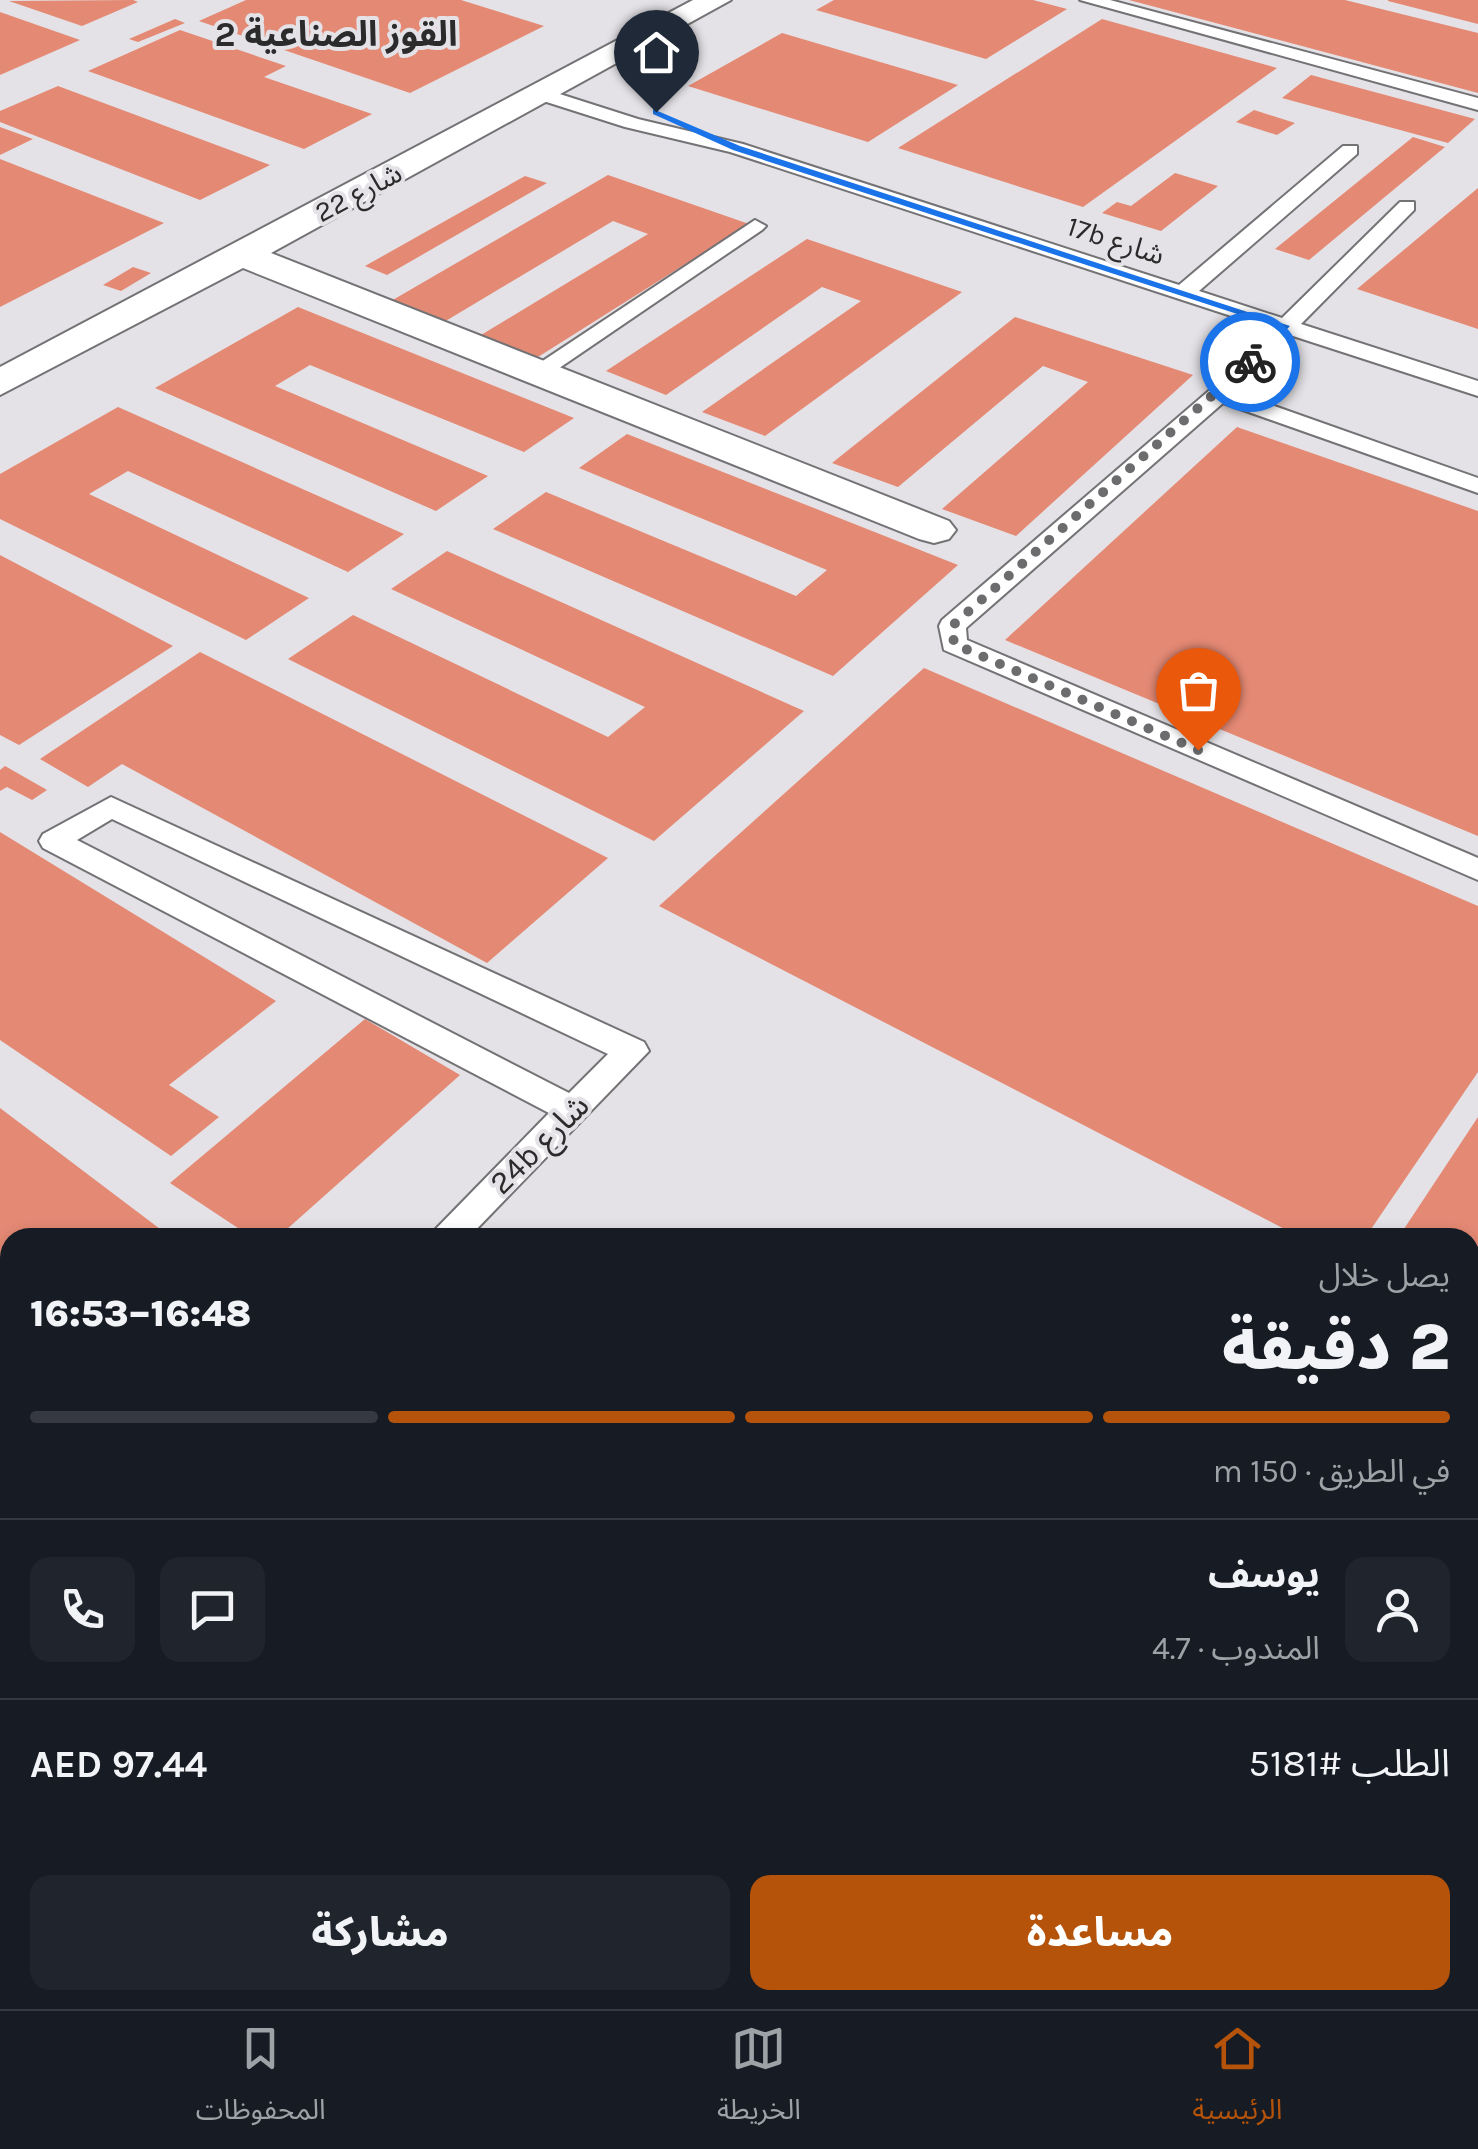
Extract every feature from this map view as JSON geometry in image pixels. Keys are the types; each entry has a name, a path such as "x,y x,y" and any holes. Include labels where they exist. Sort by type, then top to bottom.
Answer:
{"street":[{"name":"شارع 22","path":"0,383 716,0"},
{"path":"242,254 934,530"}],"lane":[{"path":"1089,0 1478,104"},
{"name":"17b شارع","path":"554,86 632,123 736,148 1478,389"},
{"name":"17b شارع","path":"554,86 656,112 736,148"},
{"path":"1183,293 1350,150"},
{"path":"1406,206 1219,394 952,626 954,644 1478,870"},
{"path":"538,372 754,226"},
{"path":"1219,394 1478,486"},
{"name":"24b شارع","path":"455,1228 573,1110 632,1051 112,808 54,840 573,1110"}],"building":[{"path":"246,0 461,0 544,26 410,93 199,21"},
{"path":"834,0 1033,0 1067,9 986,59 816,10"},
{"path":"1129,0 1345,0 1478,33 1478,93"},
{"path":"1478,0 1478,24 1388,1"},
{"path":"9,1 138,2 82,26"},
{"path":"0,12 80,40 0,75"},
{"path":"175,19 185,23 138,42 129,39"},
{"path":"1102,19 1277,68 1083,207 898,148"},
{"path":"180,30 286,66 264,77 372,114 304,149 88,71"},
{"path":"782,33 958,85 868,142 688,86"},
{"path":"1311,75 1475,119 1448,143 1282,98"},
{"path":"58,86 270,165 200,200 0,122 0,111"},
{"path":"1254,110 1295,123 1277,135 1236,122"},
{"path":"0,127 33,139 0,155"},
{"path":"1413,137 1445,147 1309,260 1275,249"},
{"path":"0,159 164,223 0,307"},
{"path":"1175,173 1218,186 1161,231 1102,213 1117,202 1131,206"},
{"path":"608,175 749,224 538,357 481,335 648,234 613,221 444,322 391,301"},
{"path":"525,176 547,183 387,275 365,266"},
{"path":"1478,188 1478,329 1357,289"},
{"path":"807,239 962,292 765,436 702,412 861,301 822,287 666,395 606,371"},
{"path":"133,267 151,273 121,291 103,285"},
{"path":"298,307 574,418 524,452 310,365 275,386 488,476 436,511 155,388"},
{"path":"1015,317 1193,375 1016,536 942,509 1088,382 1043,366 898,487 832,463"},
{"path":"118,407 404,534 348,572 128,471 89,494 309,598 246,640 0,519 0,474"},
{"path":"1237,427 1478,511 1478,836 1005,640"},
{"path":"627,434 958,565 833,676 493,529 546,492 796,596 827,570 579,468"},
{"path":"447,551 804,711 654,841 288,659 353,615 608,737 645,707 391,589"},
{"path":"0,555 173,646 19,745 0,735"},
{"path":"200,652 608,858 487,963 122,764 88,787 40,759"},
{"path":"924,668 1478,906 1478,1072 1372,1228 1283,1228 659,906"},
{"path":"5,766 47,790 32,800 7,787 0,791 0,770"},
{"path":"0,832 276,1001 169,1085 219,1117 171,1156 0,1040"},
{"path":"365,1019 460,1075 288,1228 238,1228 170,1183"},
{"path":"0,1108 159,1228 0,1228"},
{"path":"1478,1117 1478,1228 1405,1228"}],"way so far":[{"path":"1198,750 954,644 952,626 1219,394 1250,362"}],"district":[{"name":"القوز الصناعية 2","path":"336,34"}],"route":[{"path":"656,112 736,148 1284,326 1250,362"}]}
